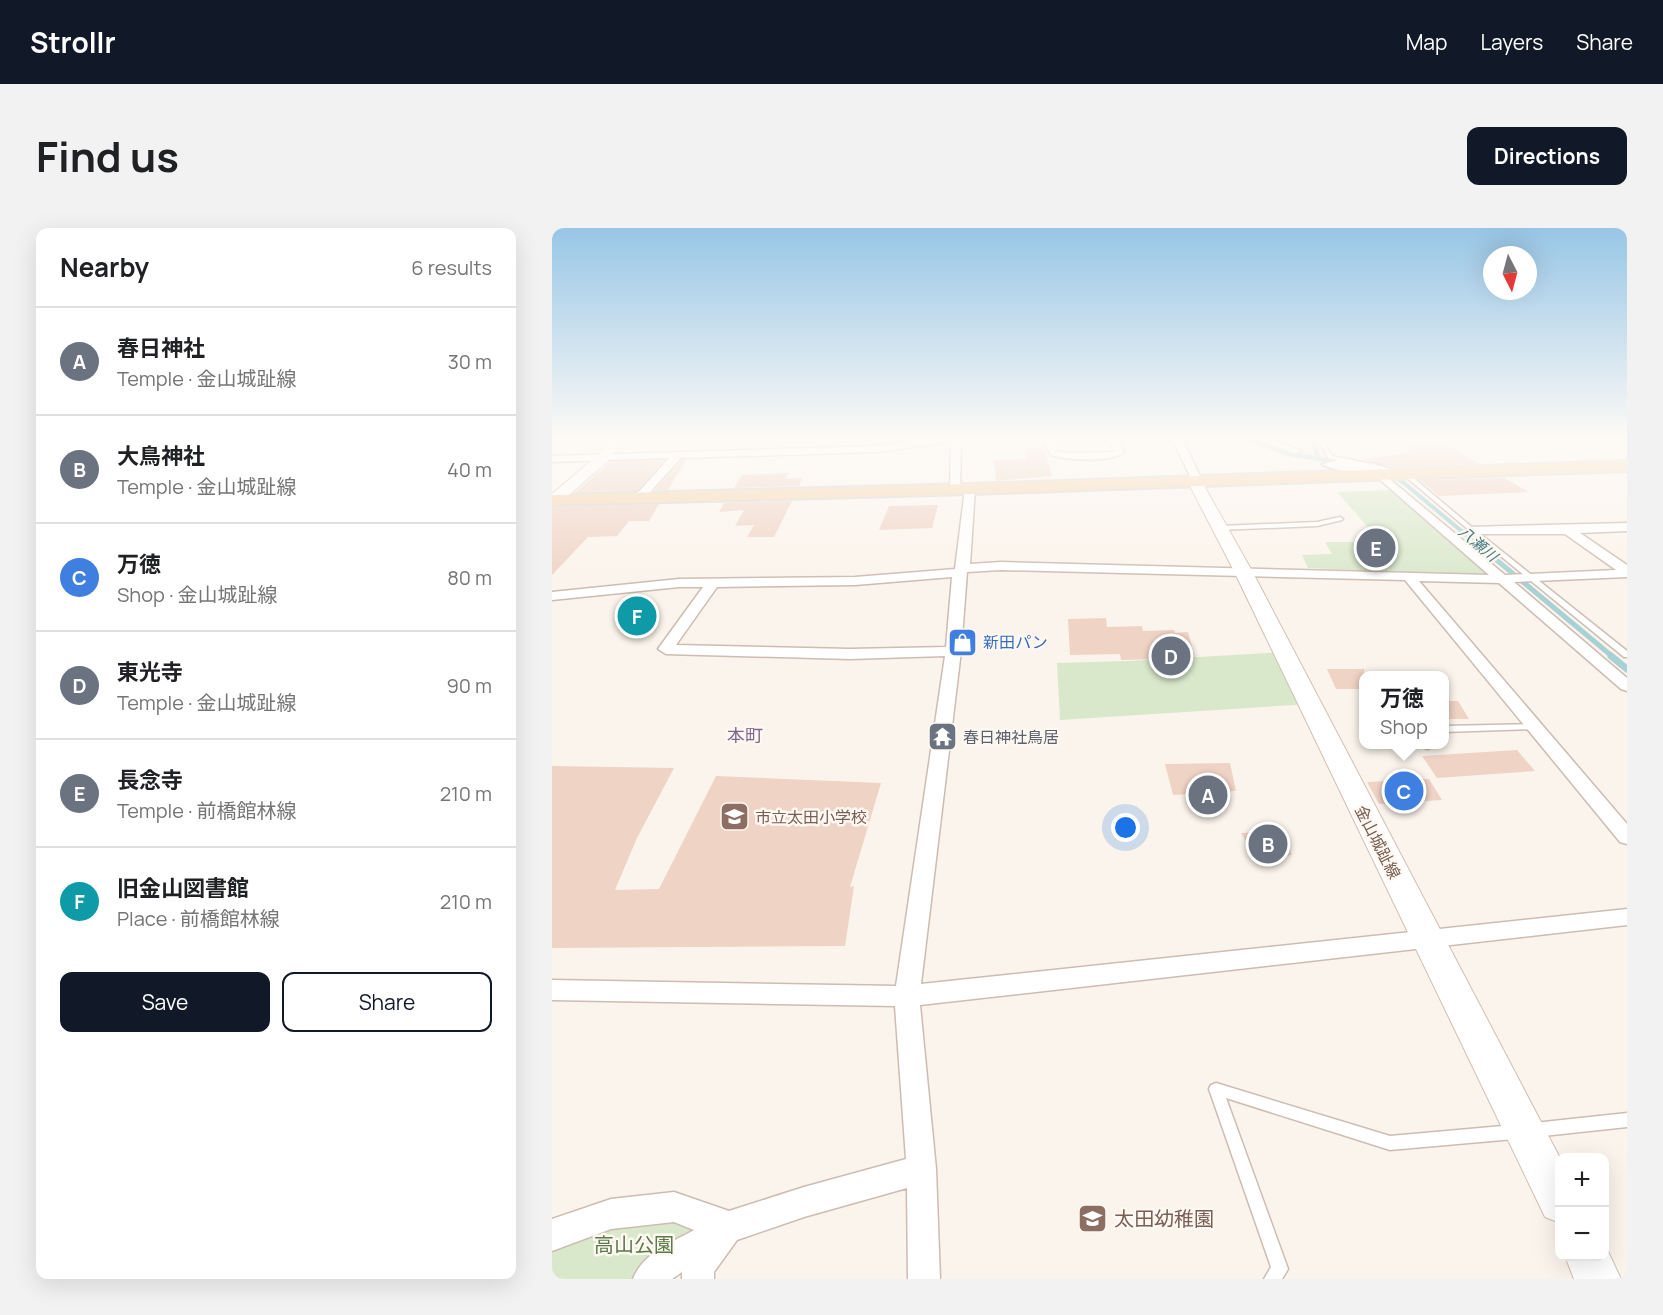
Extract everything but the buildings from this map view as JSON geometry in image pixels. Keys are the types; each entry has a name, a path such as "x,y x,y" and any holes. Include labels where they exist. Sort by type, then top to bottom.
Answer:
{"main road":[{"path":"553,500 570,486"},
{"path":"553,500 1078,486"},
{"name":"金山城趾線","path":"1198,486 1555,1192"},
{"path":"1589,1261 1598,1279"}],"street":[{"path":"639,498 650,486"},
{"path":"924,1279 921,1169 907,996 953,651 961,571 962,486"},
{"path":"1402,486 1502,579 1627,686"},
{"path":"1472,530 1569,530 1627,527"},
{"path":"1569,530 1627,572"},
{"path":"552,596 713,582 855,580 1001,566 1502,579 1627,572"},
{"path":"1408,576 1627,837"},
{"path":"713,582 666,649 850,654 953,651"},
{"path":"552,990 907,996 1627,917"},
{"path":"649,1279 663,1265 729,1227 804,1202 921,1169"},
{"path":"552,1235 611,1214 674,1207 729,1227"},
{"path":"698,1279 698,1267 729,1227"}],"lane":[{"path":"1407,486 1472,530 1627,655"},
{"path":"1220,528 1317,524 1340,519"},
{"path":"1449,729 1534,726"},
{"path":"1272,1279 1280,1269 1216,1089 1390,1143 1524,1132 1627,1120"}],"green space":[{"path":"1393,490 1492,576 1308,568 1302,555 1332,554 1325,542 1381,542 1337,492"},
{"path":"1284,652 1309,704 1060,720 1057,663"},
{"name":"高山公園","path":"611,1214 729,1227 649,1279 552,1279 552,1235"}],"waterway":[{"name":"八瀬川","path":"1408,486 1465,534"},
{"name":"八瀬川","path":"1463,532 1613,657"},
{"name":"八瀬川","path":"1611,656 1627,669"}],"place":[{"name":"長念寺","path":"1376,548"},
{"name":"旧金山図書館","path":"637,616"},
{"name":"新田パン","path":"962,642"},
{"name":"東光寺","path":"1171,656"},
{"name":"春日神社鳥居","path":"942,737"},
{"name":"万徳","path":"1404,791"},
{"name":"春日神社","path":"1208,795"},
{"name":"市立太田小学校","path":"734,817"},
{"name":"大鳥神社","path":"1268,844"},
{"name":"太田幼稚園","path":"1093,1219"}],"district":[{"name":"本町","path":"745,736"}]}
